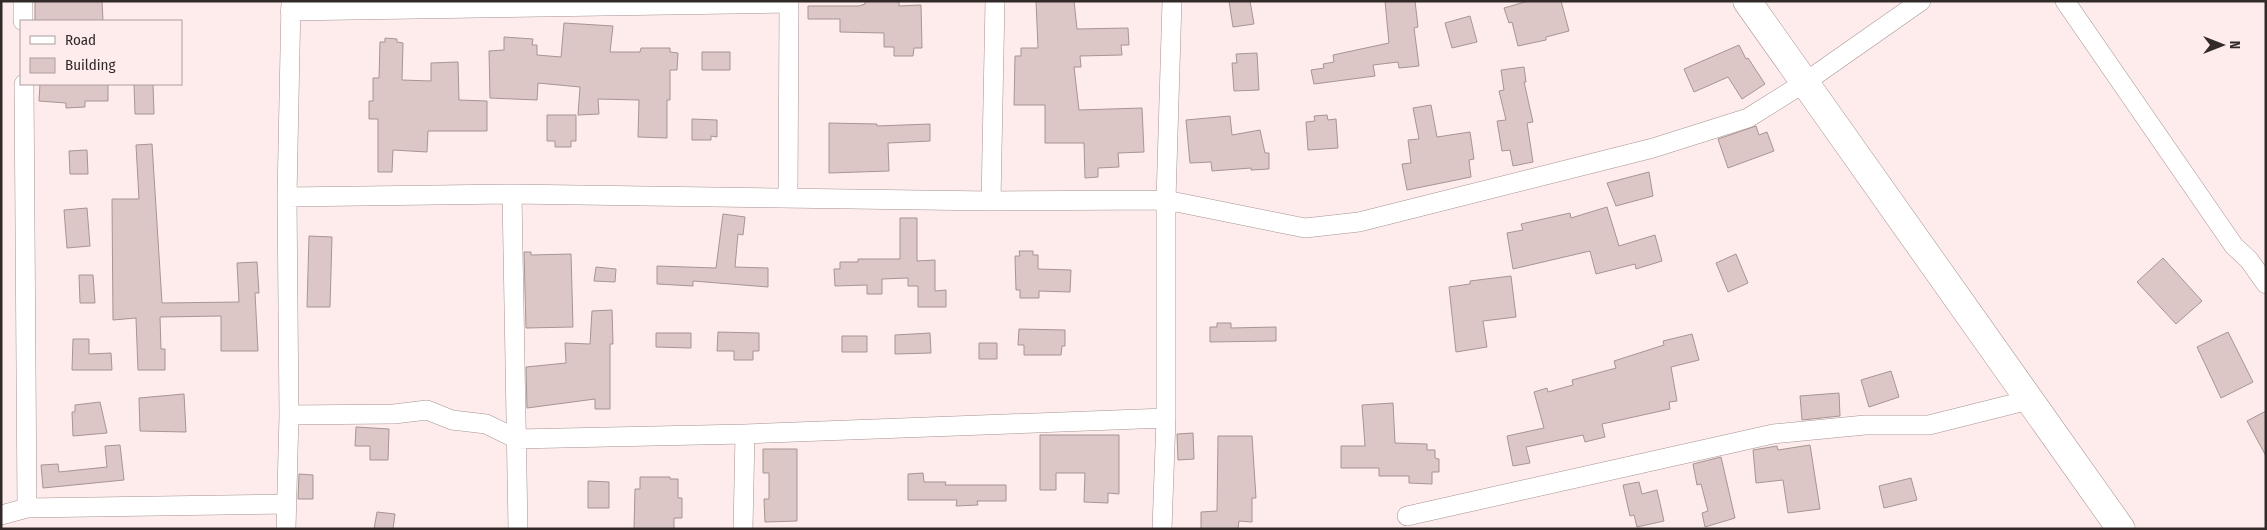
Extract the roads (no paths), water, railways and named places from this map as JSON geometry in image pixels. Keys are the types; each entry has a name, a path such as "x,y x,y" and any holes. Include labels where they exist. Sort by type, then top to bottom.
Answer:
{"street":[{"path":"23,1 23,20"},
{"path":"991,201 995,1"},
{"path":"1162,529 1166,418 1166,200 1172,1"},
{"path":"1747,1 2120,529"},
{"path":"286,197 512,194 991,201 1166,200 1305,228 1359,222 1653,148 1748,118 1804,83 1921,1"},
{"path":"2065,1 2234,246 2249,260 2266,284"},
{"path":"286,529 289,415 286,197 291,6 789,2 788,197"},
{"path":"24,85 27,508"},
{"path":"512,194 518,529"},
{"path":"1407,516 1773,434 1865,425 1929,425 2029,400"},
{"path":"289,415 394,414 427,410 452,420 486,424 517,438 745,434 1166,418"},
{"path":"743,529 745,434"},
{"path":"1,515 27,508 287,504"}]}
